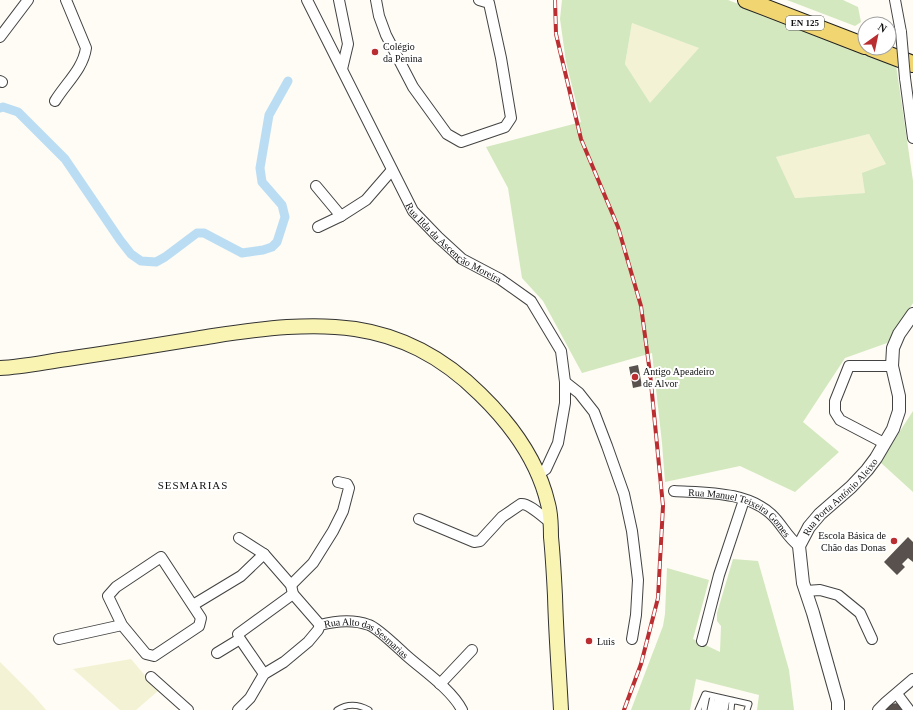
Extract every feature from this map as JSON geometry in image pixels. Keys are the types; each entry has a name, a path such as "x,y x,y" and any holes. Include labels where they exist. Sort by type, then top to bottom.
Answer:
{"main road":[{"name":"EN 125","path":"746,0 857,43"},
{"name":"EN 125","path":"765,0 857,35"},
{"path":"897,51 913,57"},
{"path":"884,56 909,71"},
{"path":"0,368 259,329 305,325 324,325 364,330 415,346 439,360 464,378 489,402 510,427 527,452 548,504 551,523 561,710"}],"street":[{"path":"0,37 28,0"},
{"path":"55,101 81,66 86,48 66,0"},
{"name":"Rua Ilda da Ascenção Moreira","path":"307,0 413,211 462,259 500,279 531,302 561,351 565,382 565,403 558,443 546,469 537,475"},
{"path":"339,0 348,44 342,69"},
{"path":"376,0 379,16 386,35 413,87 448,134 461,142 505,127 511,118 501,58 489,3 479,0"},
{"path":"895,0 909,71 913,138"},
{"path":"318,227 341,216 366,200 392,170"},
{"path":"316,186 341,216"},
{"name":"Rua Porta António Aleixo","path":"838,710 838,702 803,583 799,546 809,527 820,514 851,487 867,470 893,429 899,412 899,396 892,366 893,348 899,334 913,314"},
{"path":"884,443 840,420 835,412 835,401 849,366 892,366"},
{"path":"565,382 579,393 594,412 624,494 632,531 638,580 636,615 632,639"},
{"path":"217,653 292,589 313,563 343,512 349,488 347,484 338,482"},
{"name":"Rua Manuel Teixeira Gomes","path":"674,491 725,494 760,507 773,516 790,540 799,546"},
{"path":"702,641 719,575 744,500"},
{"path":"419,519 474,542 480,541 502,517 521,504 530,506 551,523"},
{"path":"239,538 264,554 320,625"},
{"path":"193,605 241,576 264,554"},
{"path":"161,557 193,605 200,618 199,626 154,656 146,654 122,625 108,596 116,587 161,557"},
{"path":"806,591 820,590 838,595 860,613 872,639"},
{"name":"Rua Alto das Sesmarias","path":"238,710 250,698 264,674 284,662 308,642 318,630 320,625 337,621 369,625 388,639 440,684 462,710"},
{"path":"59,639 122,625"},
{"path":"238,634 264,674"},
{"path":"440,684 472,650"},
{"path":"151,677 188,710"},
{"path":"878,710 913,679"},
{"path":"897,694 909,710"}],"lane":[{"path":"698,710 705,694 749,704 747,710"},
{"path":"704,710 707,695"},
{"path":"710,710 723,698"},
{"path":"715,710 723,698"},
{"path":"720,710 723,698"},
{"path":"723,698 725,710"},
{"path":"723,698 731,710"},
{"path":"337,710 347,706 360,705 369,710"}],"shaded area":[{"path":"632,23 700,48 650,104 625,64"},
{"path":"869,134 886,164 866,193 794,198 776,157"},
{"path":"131,659 158,691 136,710 120,710 73,669"},
{"path":"0,662 34,696 46,710 0,710"}],"green space":[{"path":"562,0 728,0 857,50 857,56 873,56 896,65 913,181 913,303 887,343 845,358 803,422 839,452 795,492 740,466 665,482 652,353 582,373 543,301 522,278 508,188 486,147 581,122 566,62 560,19","holes":["632,23 699,48 650,103 625,64","869,134 886,164 862,173 865,193 795,198 776,157"]},
{"path":"787,0 843,0 858,7 860,16 857,16 857,25 855,26"},
{"path":"913,411 913,492 880,462"},
{"path":"733,559 758,561 789,670 794,710 757,710 759,695 696,679 690,710 631,710 663,626 667,568 709,580 693,639 720,652 721,626 717,621 717,613"}],"building":[{"name":"Antigo Apeadeiro de Alvor","path":"638,365 642,386 633,388 629,367"},
{"path":"908,537 913,542 913,562 908,558 902,564 905,567 897,575 884,562"},
{"path":"900,703 905,710 884,710 887,704"}],"waterway":[{"path":"0,108 3,107 18,112 65,159 131,254 141,261 156,262 197,233 204,233 242,253 263,250 272,247 277,242 285,217 282,205 262,182 260,168 269,115 288,81"}],"railway":[{"path":"555,0 556,34 581,139 618,227 641,306 650,373 663,506 658,598 641,664 624,710"}],"place":[{"name":"Colégio da Penina","path":"375,52"},
{"name":"Antigo Apeadeiro de Alvor","path":"635,377"},
{"name":"Escola Básica de Chão das Donas","path":"894,541"},
{"name":"Luis","path":"589,641"}],"district":[{"name":"SESMARIAS","path":"193,485"}]}
